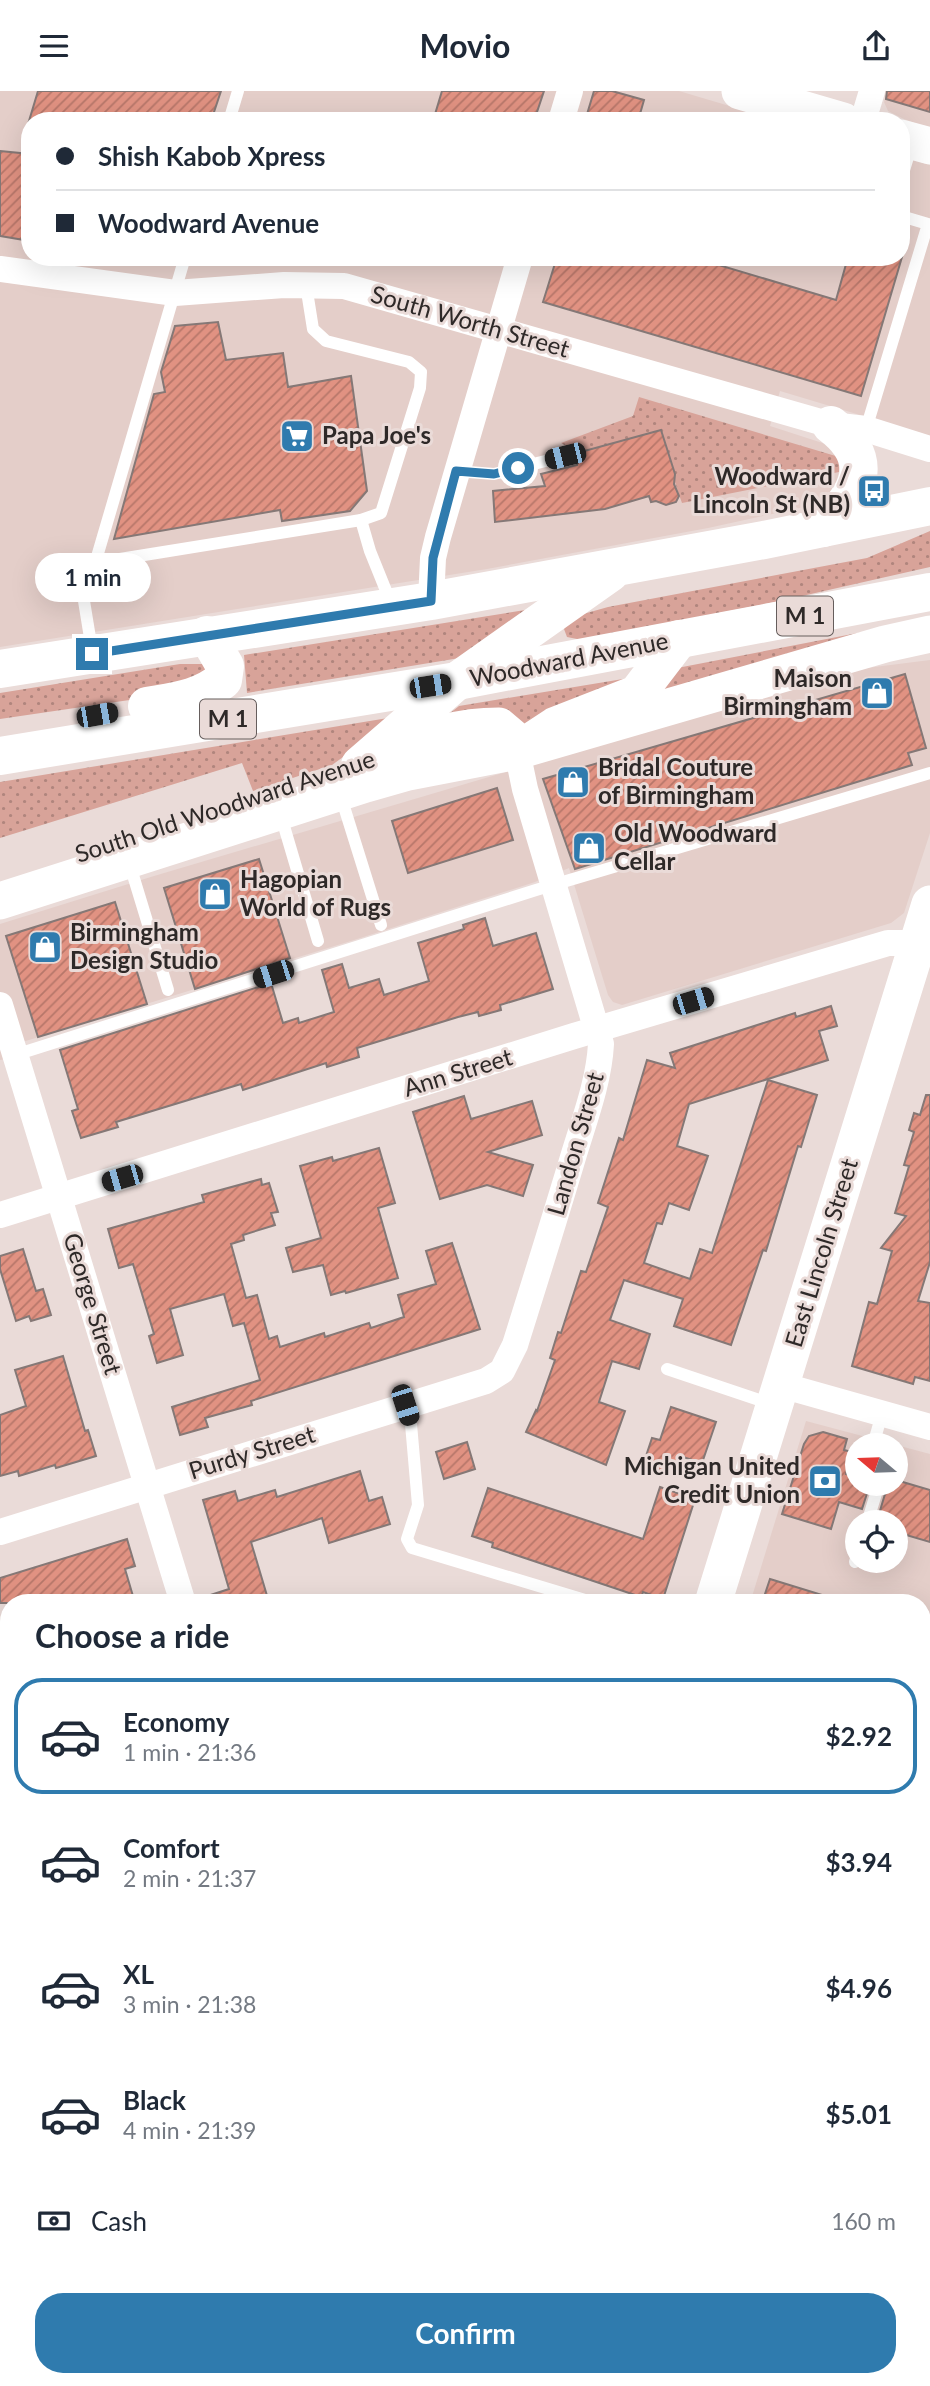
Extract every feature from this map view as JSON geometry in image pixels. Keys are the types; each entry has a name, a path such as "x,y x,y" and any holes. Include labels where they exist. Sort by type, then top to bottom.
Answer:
{"main road":[{"path":"823,528 844,507 853,492 858,465 856,453 847,438 848,427"},
{"path":"0,670 431,601 930,506"},
{"path":"350,779 457,681 621,566"},
{"name":"Woodward Avenue","path":"0,756 457,681 930,592"},
{"path":"0,731 193,698 211,690 223,680 225,666 207,635"},
{"path":"517,751 555,726 637,694 679,639"}],"street":[{"path":"564,112 570,91"},
{"path":"740,91 812,112"},
{"path":"866,112 872,91"},
{"path":"431,601 433,558 517,266"},
{"name":"South Worth Street","path":"0,269 175,293 306,285 344,286 930,449"},
{"path":"517,751 930,633"},
{"name":"South Old Woodward Avenue","path":"0,901 280,812 350,779 416,741 472,726 499,726 512,737 517,751"},
{"name":"Landon Street","path":"502,1371 515,1345 593,1091 600,1052 597,1030 522,780 517,751"},
{"name":"South Old Woodward Avenue","path":"0,879 336,776 350,779"},
{"name":"East Lincoln Street","path":"716,1594 930,904"},
{"name":"Ann Street","path":"0,1215 888,943 918,943"},
{"name":"George Street","path":"2,1020 180,1594"},
{"name":"Purdy Street","path":"0,1532 486,1381 502,1371"},
{"path":"778,1395 883,1414 930,1427"}],"lane":[{"path":"232,112 238,91"},
{"path":"848,427 928,224 910,219"},
{"path":"92,654 84,601 182,266"},
{"path":"95,563 360,520 381,513 420,388 421,372 409,362 326,341 313,329 306,285"},
{"path":"456,471 494,474 565,456"},
{"path":"360,520 393,607"},
{"path":"15,1055 554,885 930,773"},
{"path":"350,779 381,925"},
{"path":"280,812 318,940"},
{"path":"129,861 167,990"},
{"path":"667,1369 778,1395"},
{"path":"405,1405 411,1424 418,1505 407,1539 411,1548 565,1594"},
{"path":"877,1433 883,1414"}],"shaded area":[{"path":"0,91 679,91 750,112 21,112 21,266 910,266 910,159 930,165 930,436 780,391 770,426 844,450 832,501 708,528 487,569 0,647"},
{"path":"887,91 930,91 930,129 910,121 910,112 888,111 884,102"},
{"path":"639,397 839,457 839,472 682,503 660,430 577,453 561,443 633,416"},
{"path":"930,531 930,567 780,601 582,640 567,637 564,629 569,618 608,607 867,558"},
{"path":"525,610 478,655 247,693 244,655"},
{"path":"930,619 649,700 672,669"},
{"path":"930,660 930,833 904,913 891,923 622,1005 613,1002 608,995 569,868 535,882 354,940 3,1048 5,1059 0,1060 0,924 851,670"},
{"path":"180,664 204,664 208,674 184,692 0,719 0,693"},
{"path":"629,678 527,726 444,718 459,706"},
{"path":"388,718 393,721 332,765 253,791 242,763 0,838 0,782"},
{"path":"806,1421 851,1433 845,1433 845,1496 908,1496 908,1448 930,1454 930,1594 753,1594"}],"building":[{"path":"38,91 221,91 214,112 32,112"},
{"path":"442,91 544,91 537,112 436,112"},
{"path":"594,91 612,91 644,100 641,112 588,112"},
{"path":"887,91 930,91 930,112 886,99"},
{"path":"0,151 21,153 21,240 0,236"},
{"path":"554,266 722,266 836,300 845,266 899,266 861,396 543,302"},
{"path":"218,322 226,360 283,353 288,387 351,376 367,491 350,511 282,521 280,510 114,539 154,394 165,392 161,372 175,326"},
{"path":"661,430 675,474 674,484 679,496 676,502 666,505 651,502 649,496 605,509 495,522 493,491 545,486 541,474 577,465 577,453"},
{"path":"905,674 926,748 908,753 912,765 575,869 543,779"},
{"path":"497,788 513,840 408,873 392,821"},
{"path":"259,859 290,958 195,989 164,888"},
{"path":"115,902 147,1004 38,1037 6,936"},
{"path":"485,918 493,946 536,933 553,989 500,1005 501,1010 479,1016 478,1012 458,1017 357,1048 359,1057 327,1067 326,1063 243,1090 241,1084 116,1122 118,1127 81,1138 72,1111 78,1109 60,1050 271,983 283,1023 298,1018 299,1023 334,1012 322,970 342,964 349,988 379,979 384,995 429,981 418,943 464,929 463,925"},
{"path":"831,1006 837,1026 819,1031 828,1060 689,1104 677,1146 708,1156 689,1210 669,1203 662,1224 657,1223 644,1263 690,1279 700,1249 712,1253 768,1080 817,1095 801,1147 798,1146 766,1251 763,1250 731,1345 674,1326 683,1299 624,1280 610,1320 650,1334 639,1369 612,1361 599,1402 625,1411 606,1465 526,1432 537,1411 555,1360 550,1358 558,1332 561,1333 581,1271 586,1272 608,1207 598,1203 619,1138 623,1140 647,1060 675,1068 670,1053 795,1013 796,1017"},
{"path":"926,1095 930,1095 930,1262 918,1301 930,1303 930,1381 915,1377 913,1384 852,1366 869,1302 877,1304 892,1251 881,1248 906,1216 895,1213 909,1166 904,1165 914,1132 909,1130 914,1113 920,1115"},
{"path":"464,1096 471,1119 532,1101 542,1135 488,1152 533,1165 523,1196 487,1185 440,1199 413,1112"},
{"path":"379,1148 395,1203 378,1208 398,1278 331,1295 323,1265 293,1272 286,1248 321,1238 300,1166 332,1157 333,1161"},
{"path":"261,1179 262,1185 269,1183 278,1212 271,1213 275,1225 243,1235 244,1240 231,1244 246,1298 257,1295 269,1339 277,1336 280,1347 324,1333 325,1337 369,1323 371,1328 404,1317 398,1295 436,1284 426,1251 452,1243 480,1329 251,1401 252,1405 205,1418 208,1427 180,1435 172,1407 260,1380 244,1323 233,1326 224,1294 170,1309 183,1355 157,1363 149,1336 154,1334 133,1264 119,1268 108,1229 204,1202 202,1195"},
{"path":"23,1249 36,1291 43,1289 51,1315 31,1321 29,1316 16,1321 0,1269 0,1256"},
{"path":"63,1356 85,1431 88,1430 96,1456 19,1476 18,1471 0,1476 0,1415 26,1406 15,1370"},
{"path":"671,1407 716,1422 702,1463 683,1457 677,1476 643,1465 652,1438 660,1440"},
{"name":"Michigan United Credit Union","path":"823,1432 845,1438 845,1496 866,1496 862,1509 839,1502 831,1529 782,1514 804,1444 809,1436"},
{"path":"467,1442 475,1469 444,1479 436,1452"},
{"path":"360,1471 369,1501 382,1497 390,1524 329,1543 322,1518 251,1542 267,1594 214,1594 229,1589 203,1500 235,1491 238,1501 275,1490 277,1497"},
{"path":"908,1484 930,1490 930,1542 908,1536 908,1510 880,1510 884,1496 908,1496"},
{"path":"660,1487 695,1499 665,1594 632,1594 492,1547 493,1543 472,1536 488,1488 643,1539"},
{"path":"127,1539 135,1566 125,1569 132,1594 0,1594 0,1578"},
{"path":"770,1579 819,1594 765,1594"}],"place":[{"name":"Papa Joe's","path":"297,436"},
{"name":"Woodward / Lincoln St (NB)","path":"874,491"},
{"name":"Maison Birmingham","path":"877,693"},
{"name":"Bridal Couture of Birmingham","path":"573,782"},
{"name":"Old Woodward Cellar","path":"589,848"},
{"name":"Hagopian World of Rugs","path":"215,894"},
{"name":"Birmingham Design Studio","path":"45,947"},
{"name":"Michigan United Credit Union","path":"825,1481"}],"route":[{"path":"92,654 431,601 433,558 456,471 494,474 518,468"}]}
